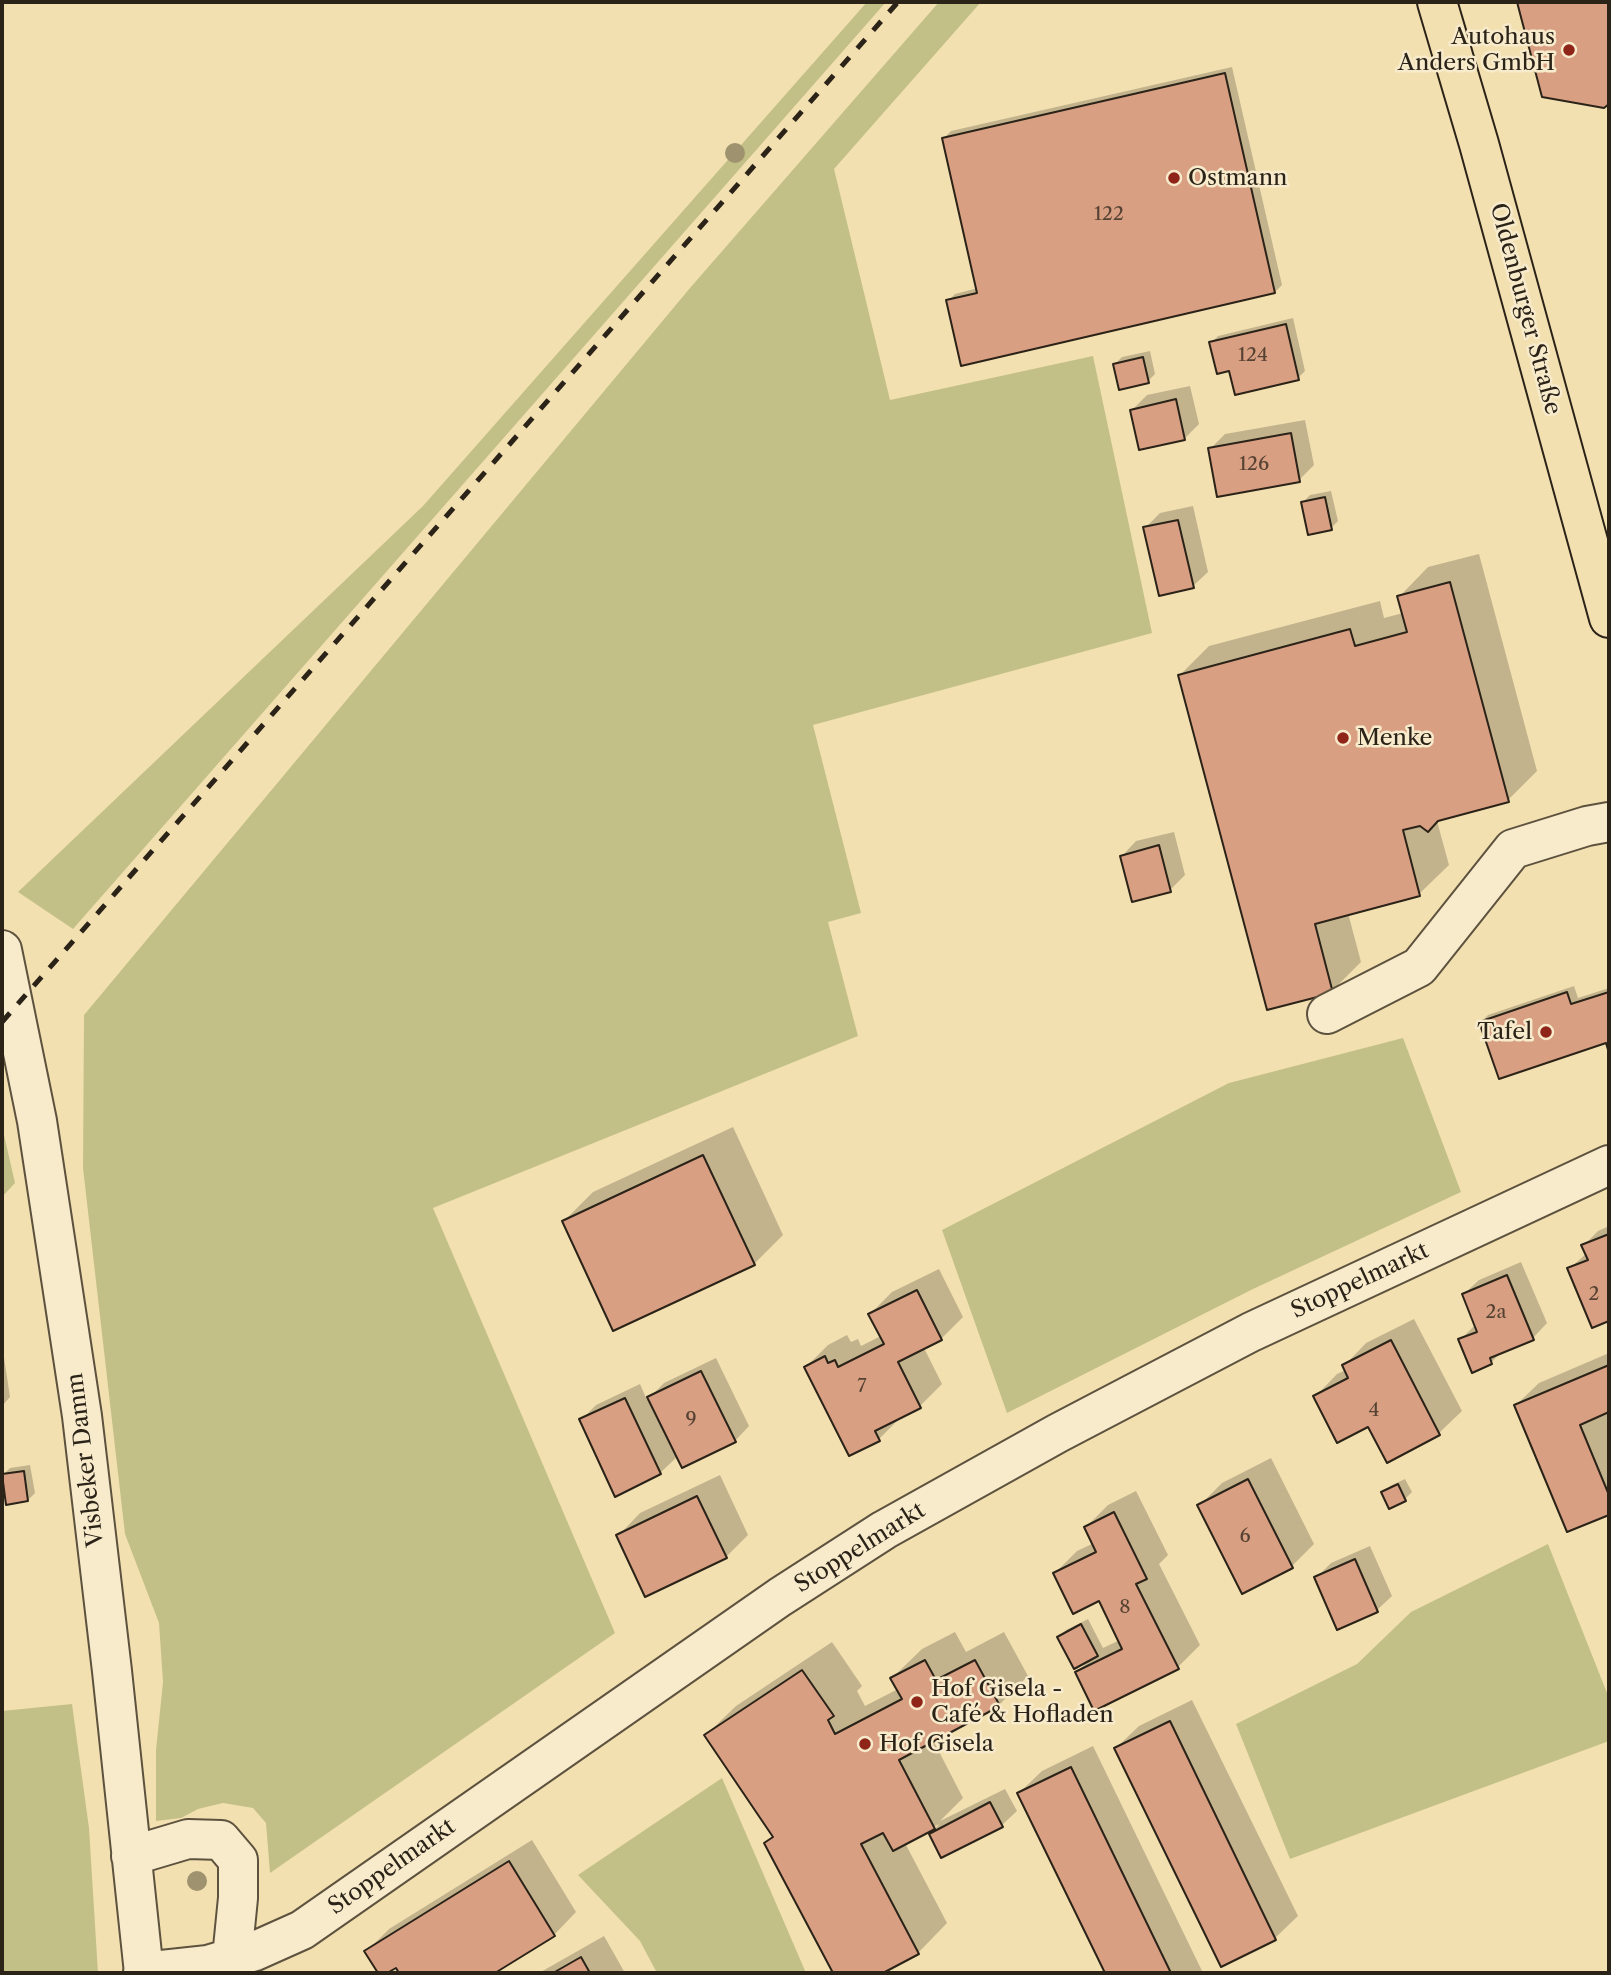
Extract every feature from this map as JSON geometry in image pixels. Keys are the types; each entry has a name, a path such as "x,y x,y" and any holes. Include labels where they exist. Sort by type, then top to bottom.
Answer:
{"main road":[{"name":"Oldenburger Straße","path":"1437,2 1494,196 1609,618"}],"street":[{"path":"1327,1014 1419,967 1513,849 1609,822"},
{"name":"Visbeker Damm","path":"2,950 37,1121 69,1324 112,1671 143,1972"},
{"name":"Stoppelmarkt","path":"143,1972 208,1965 255,1951 302,1930 780,1597 884,1530 1058,1433 1251,1332 1609,1165"},
{"path":"131,1856 188,1839 221,1840 238,1860 238,1898 232,1958"}],"shaded area":[{"path":"867,2 886,2 73,929 18,892 423,506"},
{"path":"939,2 981,2 834,169 890,400 1093,356 1152,633 813,725 861,913 828,922 858,1036 433,1208 615,1633 270,1873 266,1823 253,1808 223,1803 198,1809 181,1818 156,1821 156,1750 163,1682 159,1623 125,1534 83,1168 84,1015 690,288"},
{"path":"1403,1038 1461,1192 1253,1289 1007,1413 942,1230 1229,1083"},
{"path":"2,1126 15,1183 2,1197"},
{"path":"1548,1544 1609,1698 1609,1741 1290,1859 1236,1724 1357,1664 1411,1612"},
{"path":"72,1704 89,1828 98,1973 2,1973 2,1711"},
{"path":"722,1778 806,1973 657,1973 640,1941 578,1875"}],"building":[{"name":"Autohaus Anders GmbH","path":"1517,2 1609,2 1609,104 1604,108 1542,97"},
{"path":"1225,73 1275,293 961,366 946,300 977,293 942,138"},
{"path":"1286,324 1299,380 1235,395 1229,371 1217,374 1209,342"},
{"path":"1143,357 1149,383 1119,390 1113,364"},
{"path":"1176,399 1185,440 1139,450 1130,410"},
{"path":"1291,433 1300,482 1217,497 1208,448"},
{"path":"1325,497 1332,530 1308,535 1301,502"},
{"path":"1178,520 1194,588 1159,596 1143,527"},
{"name":"Menke","path":"1450,582 1509,802 1438,821 1428,832 1420,826 1403,830 1420,896 1315,924 1333,993 1267,1010 1178,675 1350,629 1355,646 1407,632 1397,596"},
{"path":"1159,845 1171,892 1132,902 1120,856"},
{"name":"Tafel","path":"1567,992 1571,1004 1609,992 1609,1053 1606,1043 1499,1079 1479,1022"},
{"path":"703,1155 755,1265 613,1331 562,1221"},
{"path":"1609,1234 1609,1321 1592,1328 1567,1268 1588,1260 1581,1245"},
{"path":"1507,1275 1534,1340 1490,1358 1492,1364 1472,1373 1458,1339 1477,1332 1462,1294"},
{"path":"917,1290 942,1340 898,1362 921,1408 875,1431 880,1441 849,1456 804,1367 825,1356 828,1363 835,1360 838,1367 884,1344 868,1314"},
{"path":"1391,1340 1440,1435 1387,1463 1368,1427 1337,1443 1313,1396 1348,1378 1342,1365"},
{"path":"1609,1365 1609,1412 1580,1425 1609,1495 1609,1515 1567,1532 1514,1405"},
{"path":"701,1371 736,1442 682,1468 647,1397"},
{"path":"625,1398 661,1474 615,1497 579,1419"},
{"path":"24,1471 28,1501 6,1505 2,1474"},
{"path":"1248,1479 1293,1568 1242,1594 1197,1505"},
{"path":"1398,1484 1406,1501 1389,1509 1381,1492"},
{"path":"697,1496 727,1558 645,1597 616,1535"},
{"path":"1114,1512 1147,1579 1136,1584 1179,1669 1094,1711 1075,1672 1122,1649 1099,1601 1073,1614 1053,1573 1096,1552 1084,1527"},
{"path":"1355,1559 1378,1612 1337,1630 1314,1577"},
{"path":"1081,1624 1098,1656 1074,1669 1057,1637"},
{"path":"925,1660 936,1680 975,1660 1000,1706 899,1760 935,1829 893,1851 883,1833 861,1844 919,1954 883,1973 833,1973 764,1843 773,1837 704,1735 802,1670 834,1716 828,1720 835,1734 902,1699 890,1678"},
{"path":"1170,1721 1276,1940 1221,1967 1114,1748"},
{"path":"1071,1767 1171,1973 1105,1973 1017,1793"},
{"path":"990,1802 1003,1827 941,1858 929,1834"},
{"path":"509,1861 555,1936 495,1973 399,1973 396,1968 387,1973 378,1973 364,1951"},
{"path":"581,1957 590,1973 553,1973"}],"railway":[{"path":"2,1022 898,2"}],"place":[{"name":"Autohaus Anders GmbH","path":"1569,50"},
{"name":"Ostmann","path":"1174,178"},
{"name":"Menke","path":"1343,738"},
{"name":"Tafel","path":"1546,1032"},
{"name":"Hof Gisela - Café & Hofladen","path":"917,1702"},
{"name":"Hof Gisela","path":"865,1744"}]}
